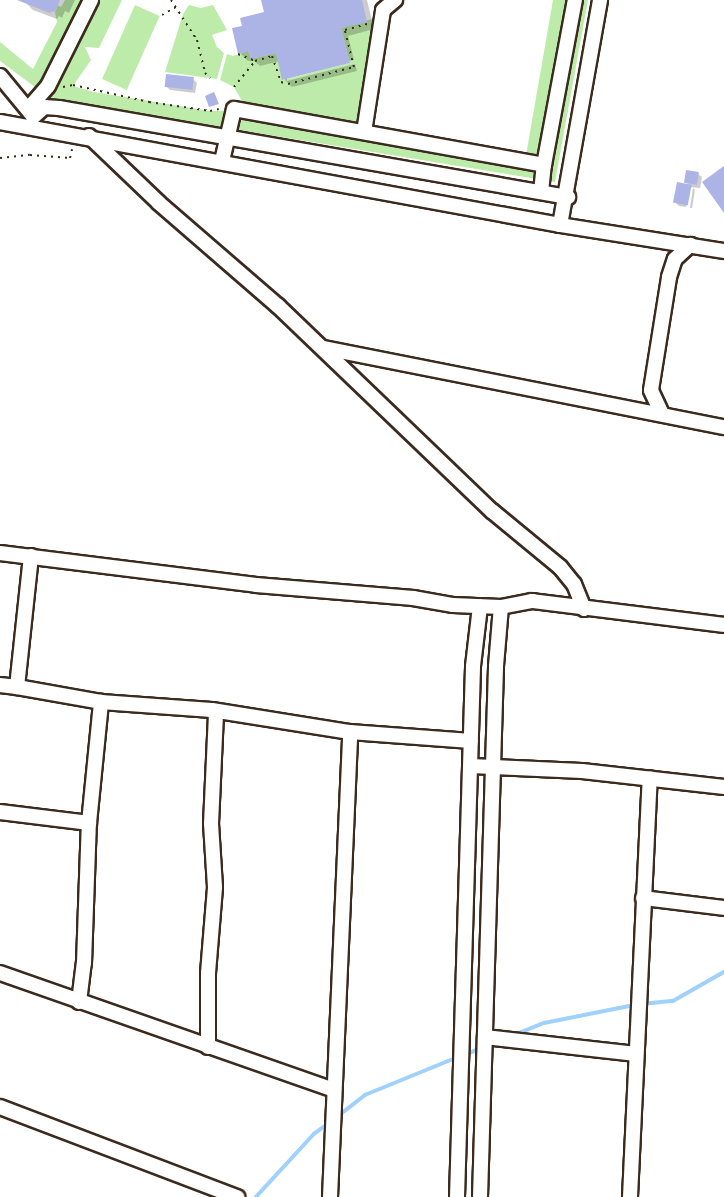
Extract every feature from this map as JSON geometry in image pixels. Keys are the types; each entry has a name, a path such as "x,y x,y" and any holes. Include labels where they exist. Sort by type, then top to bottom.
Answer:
{"street":[{"path":"34,118 91,0"},
{"path":"364,132 383,10 395,0"},
{"path":"541,192 575,0"},
{"path":"560,225 568,197 600,0"},
{"path":"0,76 34,118"},
{"path":"34,118 44,107 59,108 568,197"},
{"path":"222,161 234,109 544,165"},
{"path":"0,122 34,118 83,135 560,225 724,251"},
{"path":"83,135 323,347 434,457 560,567 574,584 584,609"},
{"path":"630,408 643,401 651,390 671,267 690,245"},
{"path":"323,347 724,427"},
{"path":"651,390 662,415"},
{"path":"0,553 256,585 480,606 501,607 532,601 724,625"},
{"path":"17,687 31,556"},
{"path":"457,1197 471,741 480,606"},
{"path":"480,1197 496,666 501,607"},
{"path":"0,685 101,702 212,710 349,732 471,741"},
{"path":"79,1002 85,952 89,823 101,702"},
{"path":"208,1047 209,950 215,887 211,824 216,715 212,710"},
{"path":"330,1197 349,732"},
{"path":"471,766 650,778 724,787"},
{"path":"630,1197 650,778"},
{"path":"0,812 89,823"},
{"path":"643,898 724,908"},
{"path":"0,973 334,1090"},
{"path":"485,1037 636,1054"},
{"path":"0,1107 236,1197"}],"path":[{"path":"171,0 199,47 205,73 210,78"},
{"path":"162,15 176,7"},
{"path":"234,87 255,61 272,56 281,82 288,84 354,67 345,30 366,24 383,10"},
{"path":"239,54 255,61"},
{"path":"50,82 57,87 73,85 93,92 210,111 234,109"},
{"path":"0,158 30,155 70,158 83,135"}],"green space":[{"path":"65,0 122,0 99,48 85,47 91,60 73,86 94,92 210,111 247,110 234,87 220,80 227,54 233,56 248,51 251,59 276,53 283,80 350,63 341,28 382,16 364,132 525,161 553,0 588,0 555,182 51,99 0,61 0,42 33,69 57,22 55,12 58,5 61,7"},
{"path":"135,5 160,16 127,90 102,79"},
{"path":"189,5 201,8 213,5 227,30 212,35 217,47 224,53 217,79 165,72 183,14"}],"building":[{"path":"17,0 60,0 55,12 50,13"},
{"path":"261,0 362,0 367,22 341,28 350,63 282,80 276,53 251,59 248,51 238,54 232,28 242,26 240,18 264,12"},
{"path":"166,74 194,77 192,90 165,87"},
{"path":"214,92 219,104 209,107 205,96"},
{"path":"724,166 724,213 702,182"},
{"path":"686,170 699,172 697,185 684,183"},
{"path":"677,182 692,185 688,205 673,203"}],"waterway":[{"path":"642,1004 673,1001 724,972"},
{"path":"514,1035 544,1023 635,1005"},
{"path":"465,1055 481,1048"},
{"path":"337,1117 365,1095 458,1057"},
{"path":"256,1197 314,1134 328,1124"}]}
